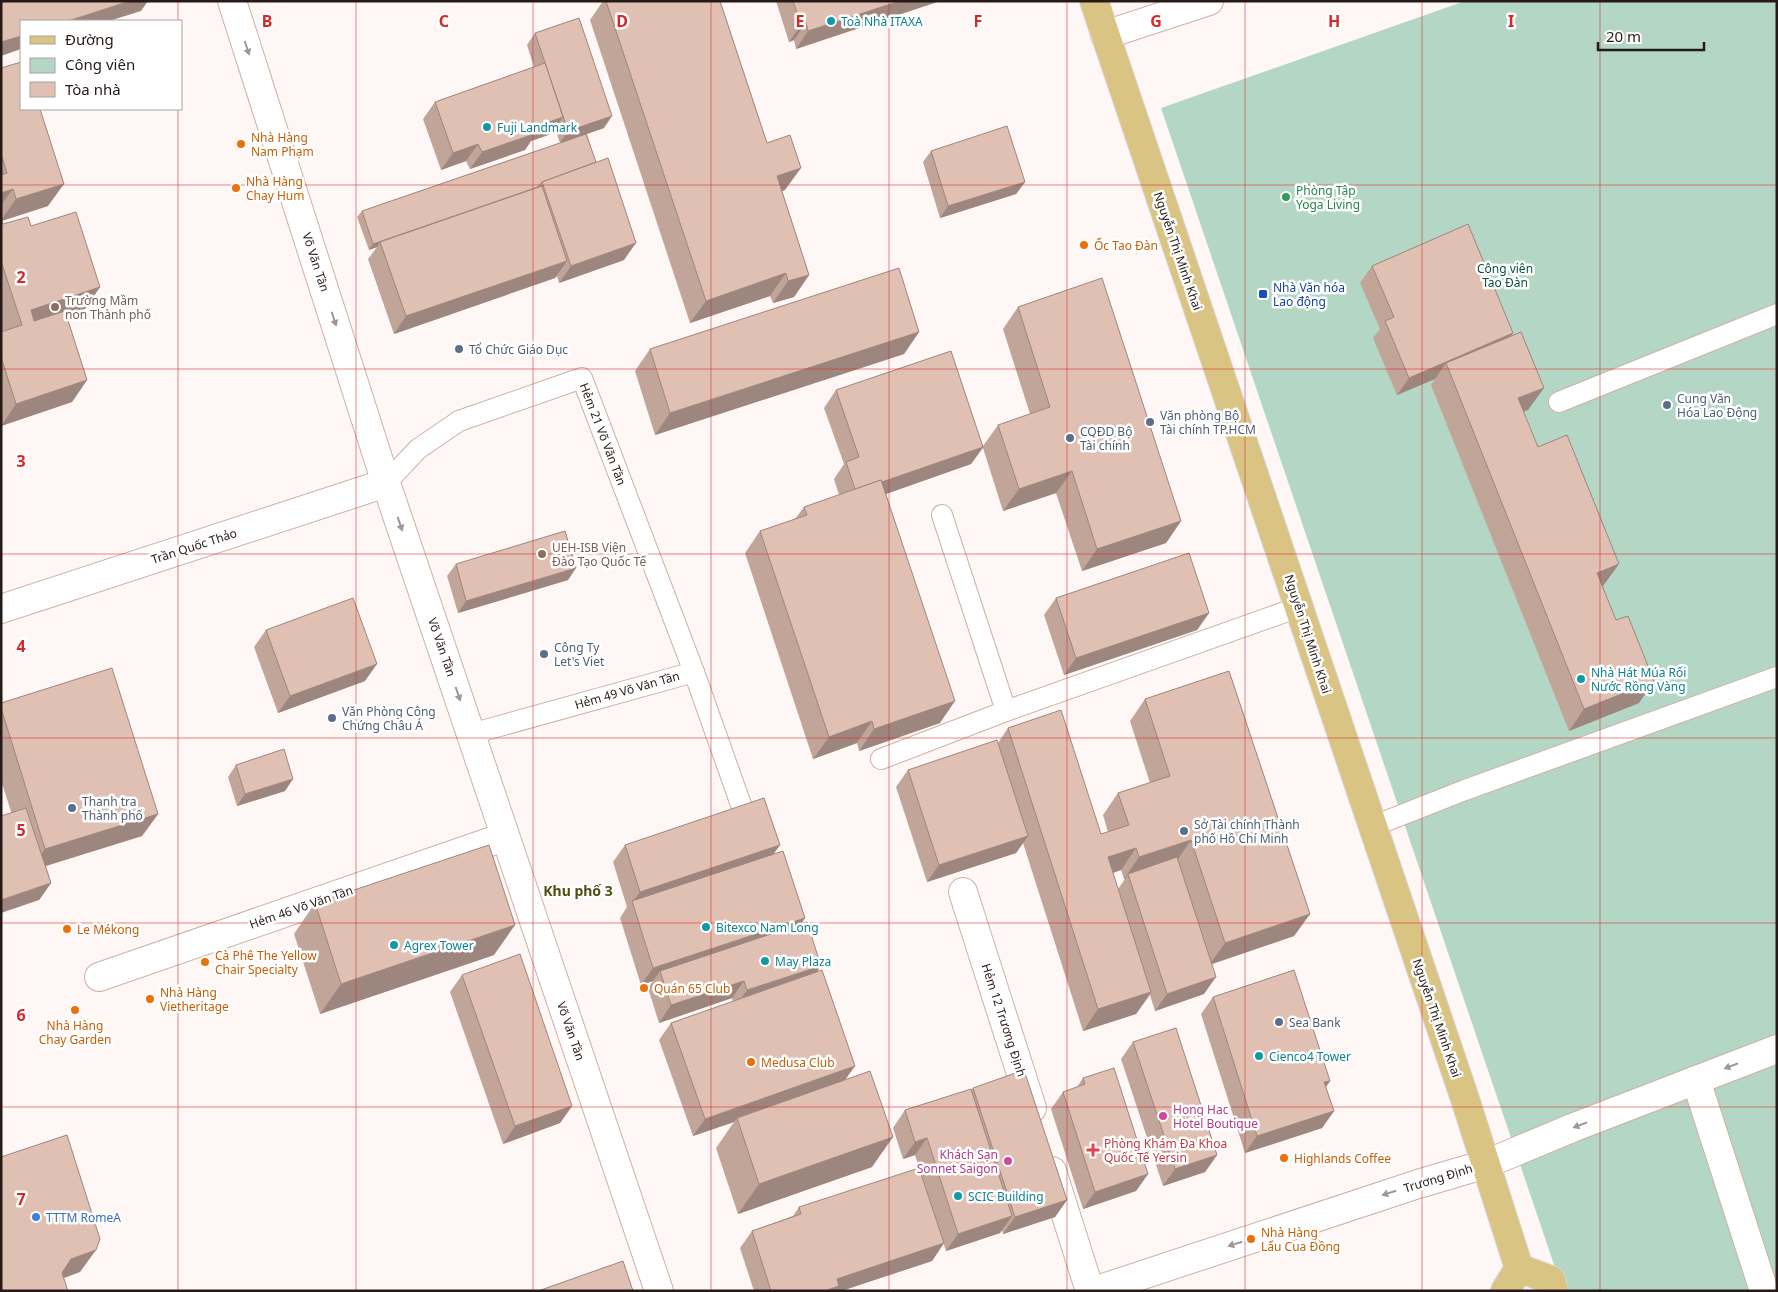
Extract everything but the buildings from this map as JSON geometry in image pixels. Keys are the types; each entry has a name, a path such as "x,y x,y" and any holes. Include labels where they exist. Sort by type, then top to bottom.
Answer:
{"main road":[{"name":"Nguyễn Thị Minh Khai","path":"1094,1 1486,1164 1512,1280 1551,1280 1554,1291"}],"street":[{"name":"Võ Văn Tần","path":"232,1 386,483 504,837 659,1291"},
{"path":"1104,35 1209,1"},
{"name":"Trần Quốc Thảo","path":"1,609 386,483"},
{"name":"Hẻm 46 Võ Văn Tần","path":"98,977 504,837"},
{"name":"Hẻm 12 Trương Ðịnh","path":"963,892 1090,1291"},
{"name":"Trương Định","path":"1094,1291 1418,1184 1486,1164 1777,1049"},
{"path":"1696,1080 1764,1291"}],"lane":[{"path":"1559,402 1777,314"},
{"name":"Hẻm 21 Võ Văn Tần","path":"386,483 418,449 459,422 582,378 694,672"},
{"path":"942,515 1006,711"},
{"path":"881,759 1006,711 1299,607"},
{"name":"Hẻm 49 Võ Văn Tần","path":"471,734 694,672 745,816"},
{"path":"1371,827 1457,793 1777,677"}],"green space":[{"name":"Công viên Tao Đàn","path":"1465,1 1777,1 1777,1291 1563,1291 1161,108"}],"place":[{"name":"Toà Nhà ITAXA","path":"831,21"},
{"name":"Fuji Landmark","path":"487,127"},
{"name":"Nhà Hàng Nam Phạm","path":"241,144"},
{"name":"Nhà Hàng Chay Hum","path":"236,188"},
{"name":"Phòng Tập Yoga Living","path":"1286,197"},
{"name":"Ốc Tao Đàn","path":"1084,245"},
{"name":"Nhà Văn hóa Lao động","path":"1263,294"},
{"name":"Trường Mầm non Thành phố","path":"55,307"},
{"name":"Tổ Chức Giáo Dục","path":"459,349"},
{"name":"Cung Văn Hóa Lao Động","path":"1667,405"},
{"name":"Văn phòng Bộ Tài chính TP.HCM","path":"1150,422"},
{"name":"CQĐD Bộ Tài chính","path":"1070,438"},
{"name":"UEH-ISB Viện Đào Tạo Quốc Tế","path":"542,554"},
{"name":"Công Ty Let's Viet","path":"544,654"},
{"name":"Nhà Hát Múa Rối Nước Rồng Vàng","path":"1581,679"},
{"name":"Văn Phòng Công Chứng Châu Á","path":"332,718"},
{"name":"Thanh tra Thành phố","path":"72,808"},
{"name":"Sở Tài chính Thành phố Hồ Chí Minh","path":"1184,831"},
{"name":"Bitexco Nam Long","path":"706,927"},
{"name":"Le Mékong","path":"67,929"},
{"name":"Agrex Tower","path":"394,945"},
{"name":"May Plaza","path":"765,961"},
{"name":"Cà Phê The Yellow Chair Specialty","path":"205,962"},
{"name":"Quán 65 Club","path":"644,988"},
{"name":"Nhà Hàng Vietheritage","path":"150,999"},
{"name":"Nhà Hàng Chay Garden","path":"75,1010"},
{"name":"Sea Bank","path":"1279,1022"},
{"name":"Cienco4 Tower","path":"1259,1056"},
{"name":"Medusa Club","path":"751,1062"},
{"name":"Hong Hac Hotel Boutique","path":"1163,1116"},
{"name":"Phòng Khám Đa Khoa Quốc Tế Yersin","path":"1093,1150"},
{"name":"Highlands Coffee","path":"1284,1158"},
{"name":"Khách Sạn Sonnet Saigon","path":"1008,1161"},
{"name":"SCIC Building","path":"958,1196"},
{"name":"TTTM RomeA","path":"36,1217"},
{"name":"Nhà Hàng Lẩu Cua Đồng","path":"1251,1239"}],"district":[{"name":"Khu phố 3","path":"578,890"}]}
